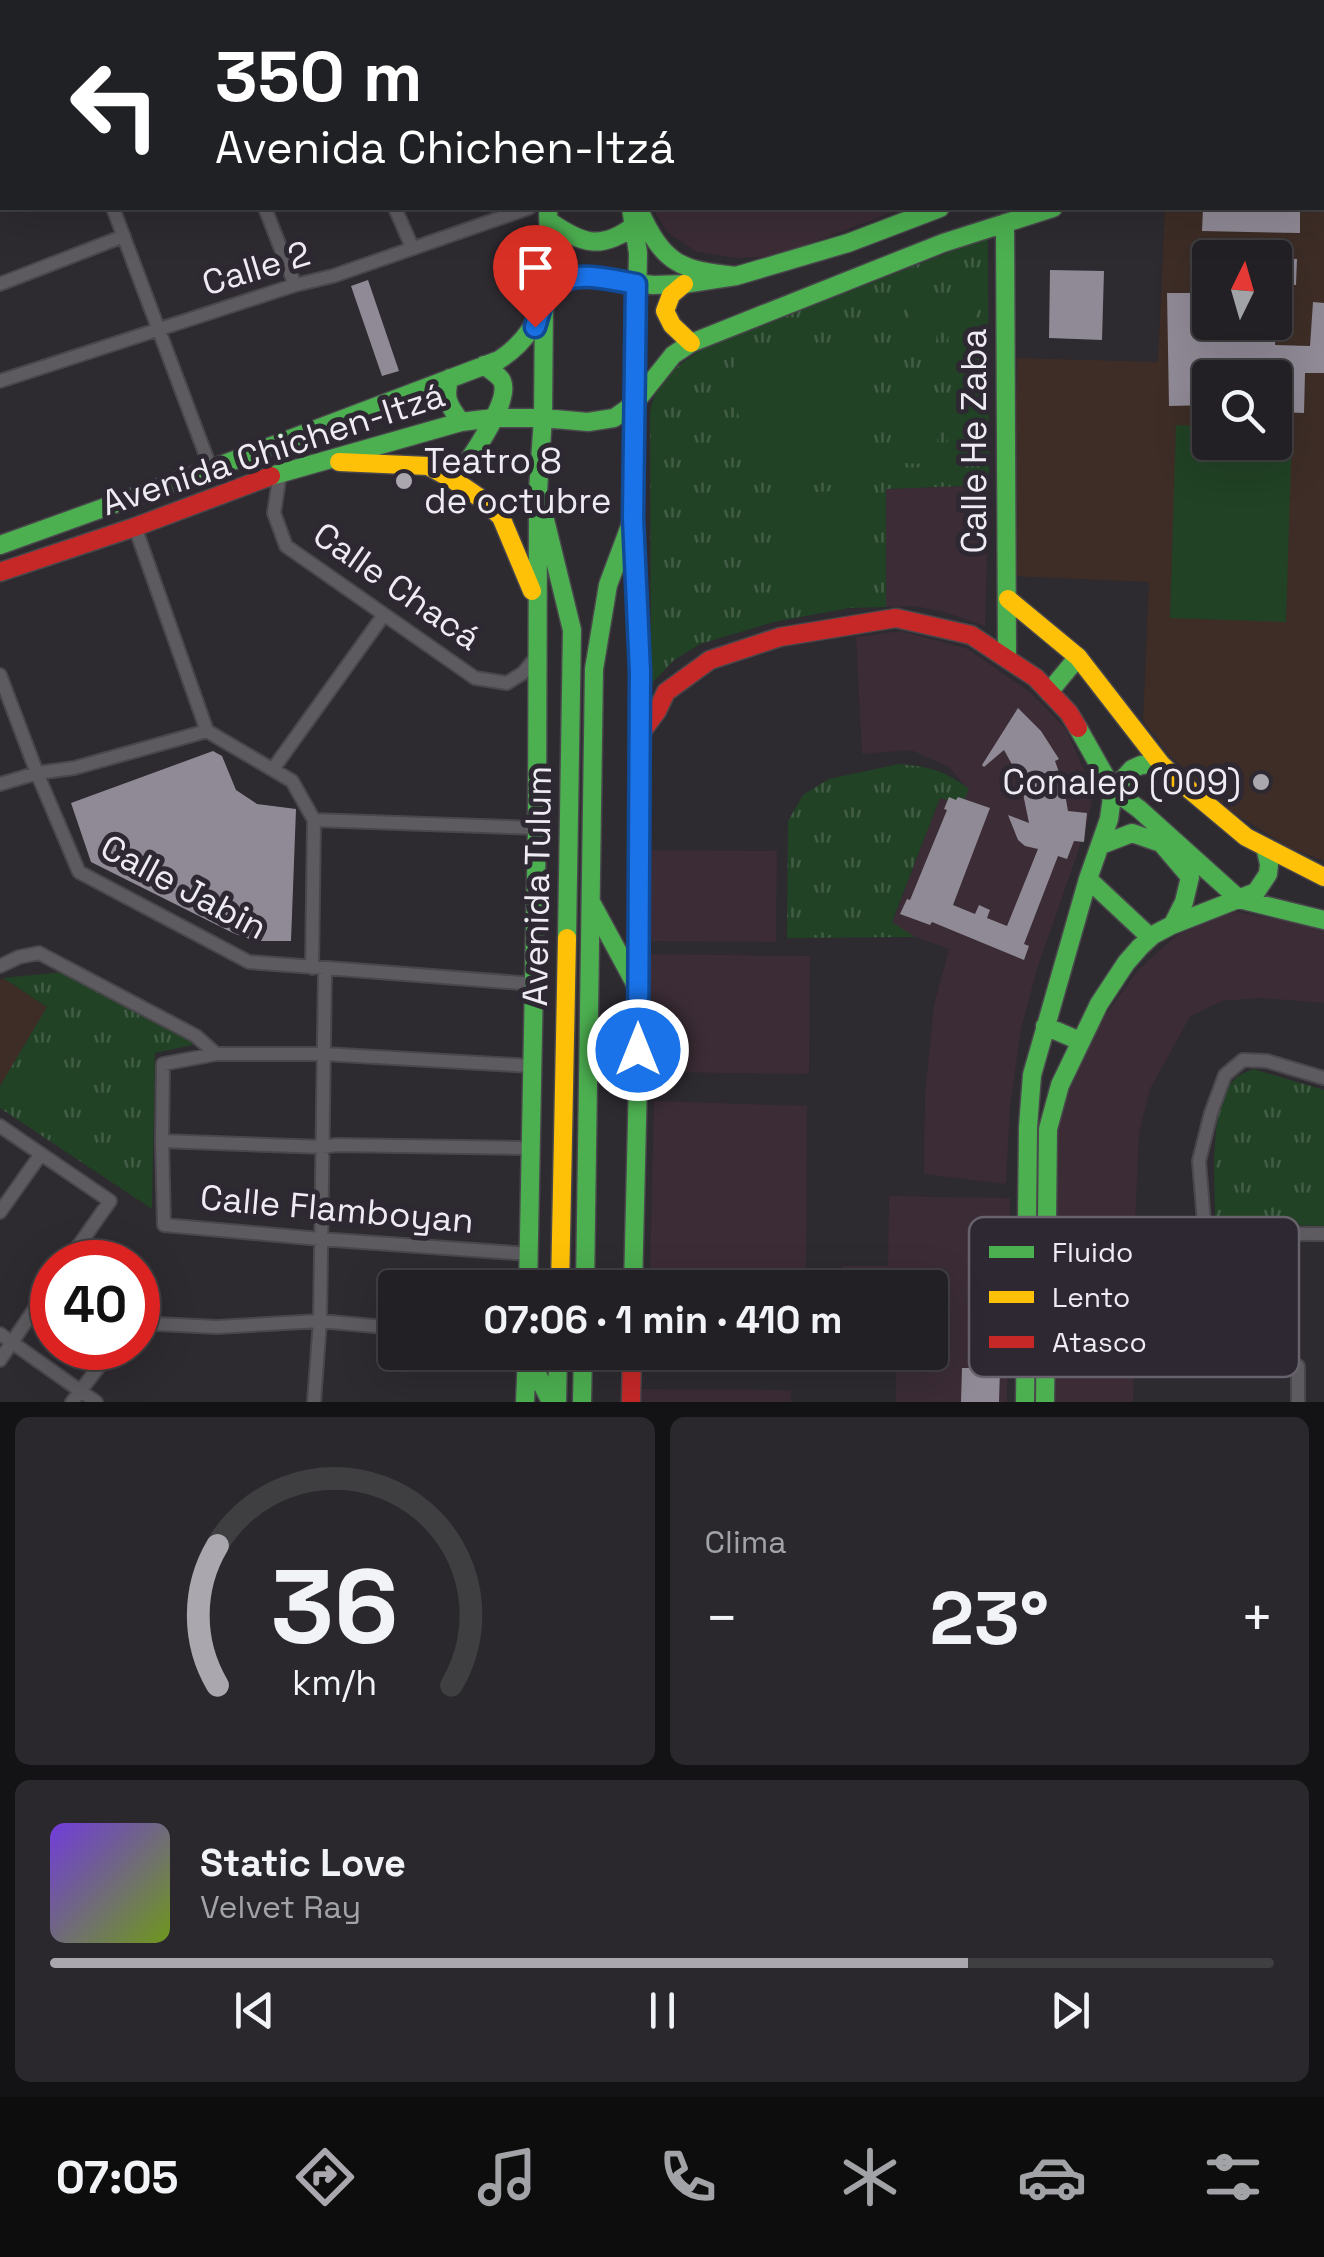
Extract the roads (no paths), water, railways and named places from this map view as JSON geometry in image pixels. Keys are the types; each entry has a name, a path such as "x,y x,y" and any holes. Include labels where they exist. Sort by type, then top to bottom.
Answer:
{"main road":[{"name":"Avenida Chichen-Itzá","path":"9,542 510,353 535,327 550,290 570,278 684,284 736,276 848,243 935,210"},
{"path":"939,210 933,226 943,243"},
{"name":"Avenida Chichen-Itzá","path":"0,572 280,473 462,422 543,418 588,422 614,418 634,404 673,356 691,343 943,243 1047,210"},
{"path":"548,214 567,234 590,244 612,240 635,213 667,256 690,270 736,276"},
{"name":"Avenida Tulum","path":"633,1270 640,672 633,518 638,253 635,213"},
{"name":"Avenida Tulum","path":"529,1270 537,828 536,598 548,214"},
{"name":"Calle He Zaba","path":"1005,224 1007,658"},
{"path":"684,284 671,295 665,311 672,326 691,343"},
{"path":"455,480 501,406 504,384 484,365"},
{"path":"450,378 445,400 462,422"},
{"path":"324,461 428,466 455,480 502,517 536,598"},
{"name":"Avenida Tulum","path":"538,490 572,630 560,1270"},
{"name":"Avenida Tulum","path":"585,1270 594,670 608,585 633,518"},
{"path":"9,542 26,549 27,561"},
{"path":"1008,599 1078,657 1161,764 1246,837 1324,877"},
{"path":"639,735 666,692 710,660 780,637 896,618 971,635 1036,678 1069,714 1114,790 1239,899 1324,920"},
{"path":"1049,692 1078,657"},
{"path":"1027,1217 1032,1075 1109,819 1114,790 1132,768 1161,764"},
{"path":"1100,845 1132,833 1161,843 1190,877 1173,924"},
{"path":"1047,1217 1048,1129 1080,1040 1114,981 1150,938 1173,924 1255,893 1266,880 1270,863 1265,847"},
{"path":"1088,879 1150,938"},
{"path":"589,898 638,988"},
{"path":"1045,1026 1080,1040"},
{"path":"525,1402 526,1370"},
{"path":"536,1370 554,1402"},
{"path":"554,1402 557,1370"},
{"path":"582,1402 583,1370"},
{"path":"631,1402 632,1370"},
{"path":"1025,1402 1026,1377"},
{"path":"1045,1402 1046,1377"}],"street":[{"path":"114,210 211,469"},
{"path":"266,210 295,285"},
{"path":"396,210 412,247"},
{"name":"Calle 2","path":"0,381 333,276 523,210"},
{"path":"0,284 124,236"},
{"name":"Calle Chacá","path":"280,473 274,513 286,546 383,616 475,678 507,683 523,673 536,656"},
{"path":"135,526 207,731 292,781 314,820 537,828"},
{"path":"272,768 383,616"},
{"name":"Calle Jabin","path":"0,675 78,872 249,962 319,968 314,820"},
{"path":"0,784 207,731"},
{"path":"0,966 39,953 196,1036 216,1054"},
{"path":"314,1402 320,1322 323,1147 324,1054 319,968 534,984"},
{"name":"Calle Flamboyan","path":"529,1254 164,1225 163,1064 216,1054 324,1054 532,1066"},
{"path":"1204,1217 1199,1161 1225,1075 1243,1060 1266,1061 1324,1078"},
{"path":"0,1126 110,1200 82,1240"},
{"name":"Calle Flamboyan","path":"162,1141 522,1148"},
{"path":"0,1212 41,1154"},
{"path":"0,1360 6,1338 30,1309"},
{"path":"160,1324 217,1327 320,1322 378,1327"},
{"path":"6,1338 76,1396 96,1402"},
{"path":"76,1396 96,1370"}],"place":[{"name":"Teatro 8 de octubre","path":"404,481"},
{"name":"Conalep (009)","path":"1261,782"}]}
